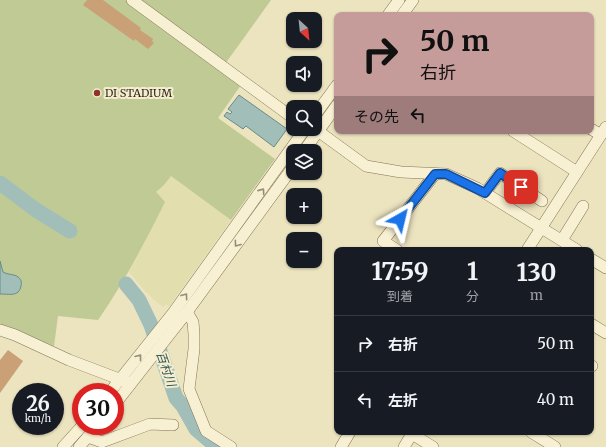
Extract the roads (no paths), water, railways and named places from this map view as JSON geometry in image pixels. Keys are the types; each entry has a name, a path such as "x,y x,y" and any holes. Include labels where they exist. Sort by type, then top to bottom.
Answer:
{"street":[{"path":"132,0 286,113"},
{"path":"390,12 399,0"},
{"path":"404,12 413,0"},
{"path":"322,105 334,89"},
{"path":"322,122 334,108"},
{"path":"529,247 603,131"},
{"path":"518,134 577,172"},
{"path":"322,135 366,166 401,172 446,174 485,193 572,247"},
{"path":"118,383 162,327 300,136"},
{"path":"485,193 500,173 542,201"},
{"path":"392,247 383,242 435,174"},
{"path":"124,393 187,312 286,177"},
{"path":"562,240 583,206"},
{"path":"594,261 606,268"},
{"path":"187,312 193,322 194,334 194,349 188,389 206,431 231,447"},
{"path":"594,326 606,333"},
{"path":"0,330 15,335 68,360 132,384"},
{"path":"79,447 88,436 102,442 150,424 173,425"},
{"path":"63,447 74,435"},
{"path":"341,447 348,435"},
{"path":"404,447 412,435"},
{"path":"416,435 433,447"},
{"path":"536,435 555,447"}],"water":[{"path":"239,95 286,128 286,130 274,147 246,126 243,129 224,116 227,112 230,114 232,112 228,109"},
{"path":"0,261 3,272 17,276 21,280 20,290 18,292 0,294"}],"waterway":[{"name":"百村川","path":"0,183 36,210 70,231"},
{"name":"百村川","path":"126,284 139,300 151,325 176,398 183,406 196,429 217,447"}],"place":[{"name":"DI STADIUM","path":"97,93"}]}
